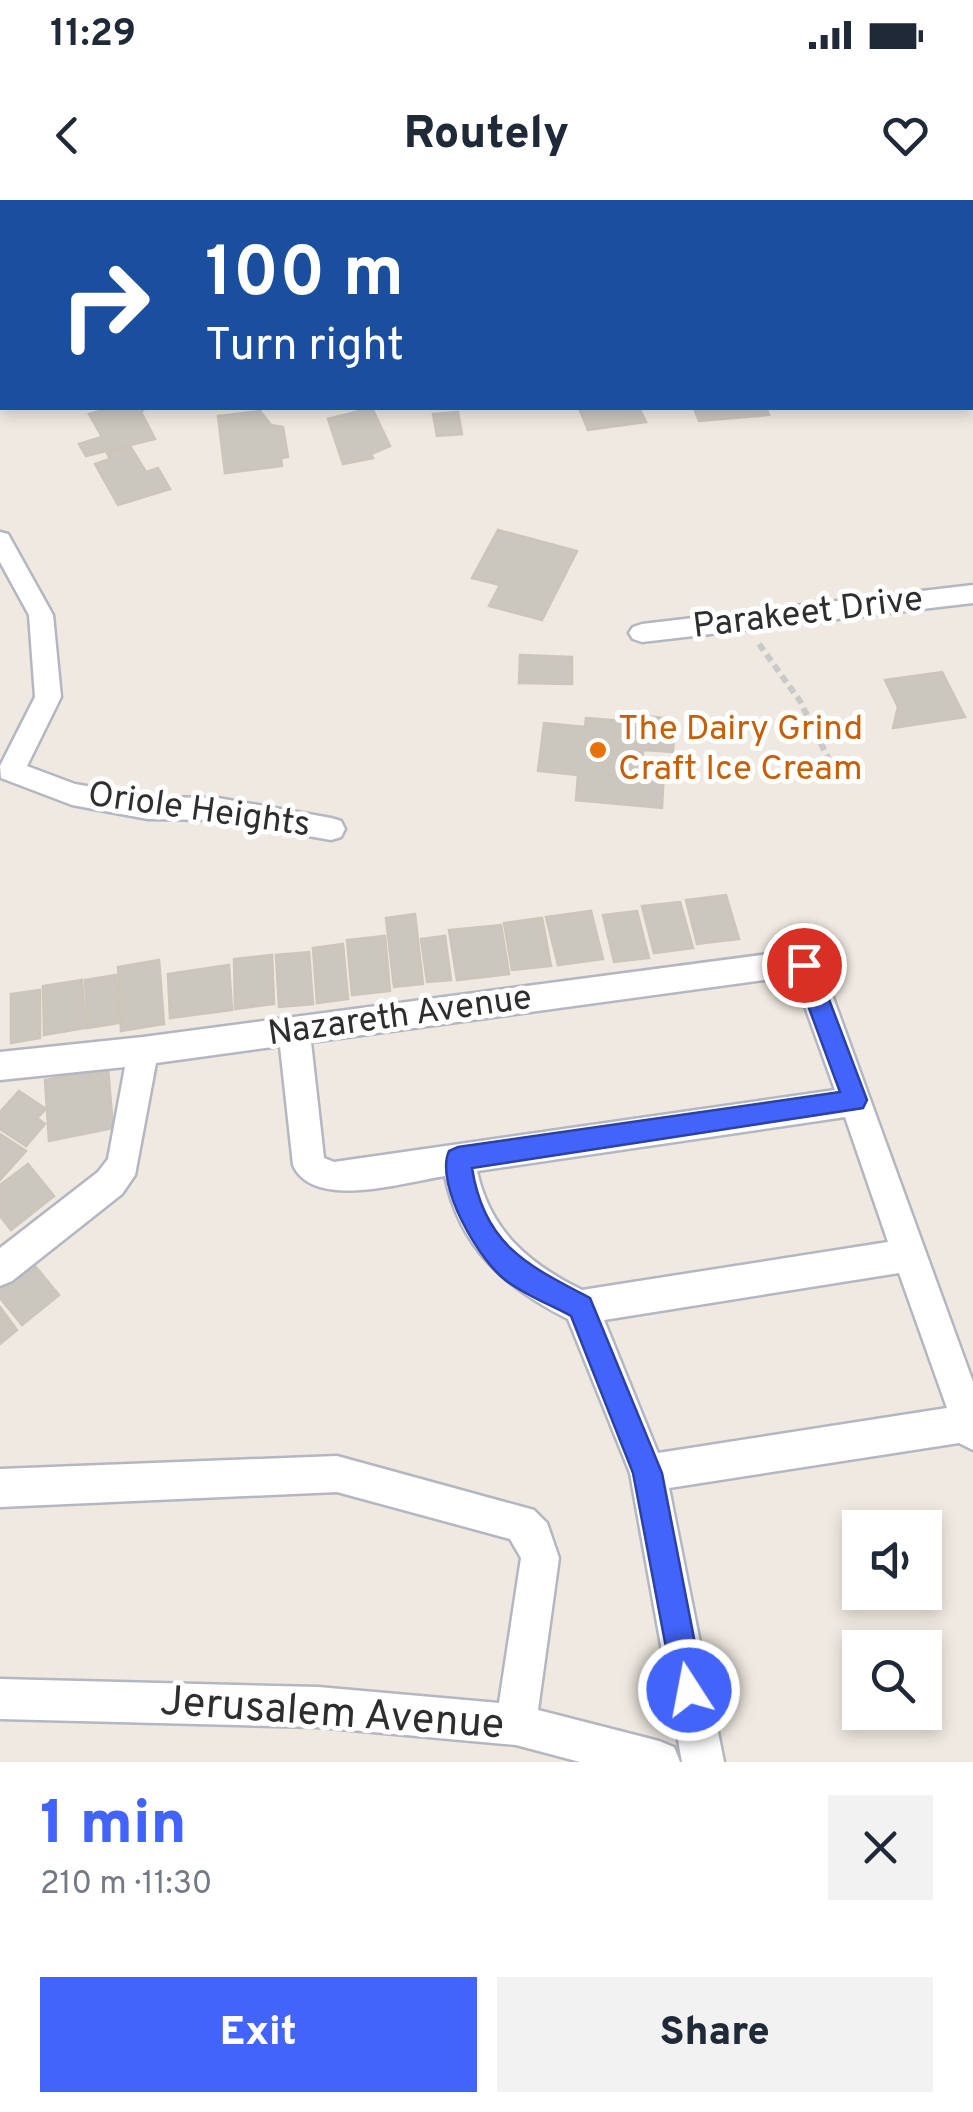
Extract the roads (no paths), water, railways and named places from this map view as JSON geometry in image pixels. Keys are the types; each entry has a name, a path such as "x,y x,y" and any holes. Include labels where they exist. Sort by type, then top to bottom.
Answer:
{"street":[{"path":"0,540 41,616 48,697 6,772"},
{"name":"Parakeet Drive","path":"642,633 973,594"},
{"name":"Oriole Heights","path":"6,772 91,798 148,808 218,808 331,829"},
{"name":"Nazareth Avenue","path":"0,1066 143,1051 799,963 808,970 855,1100"},
{"path":"294,1031 310,1165 318,1173 334,1176 855,1100 971,1427 648,1473"},
{"path":"0,1270 110,1183 122,1164 143,1051"},
{"path":"458,1159 464,1199 486,1238 514,1272 581,1307 910,1255"},
{"path":"581,1307 648,1473 703,1762"},
{"path":"0,1488 337,1474 521,1523 534,1536 540,1558 516,1726"},
{"name":"Jerusalem Avenue","path":"0,1699 318,1707 516,1726 659,1762"}],"place":[{"name":"The Dairy Grind Craft Ice Cream","path":"598,750"}]}
